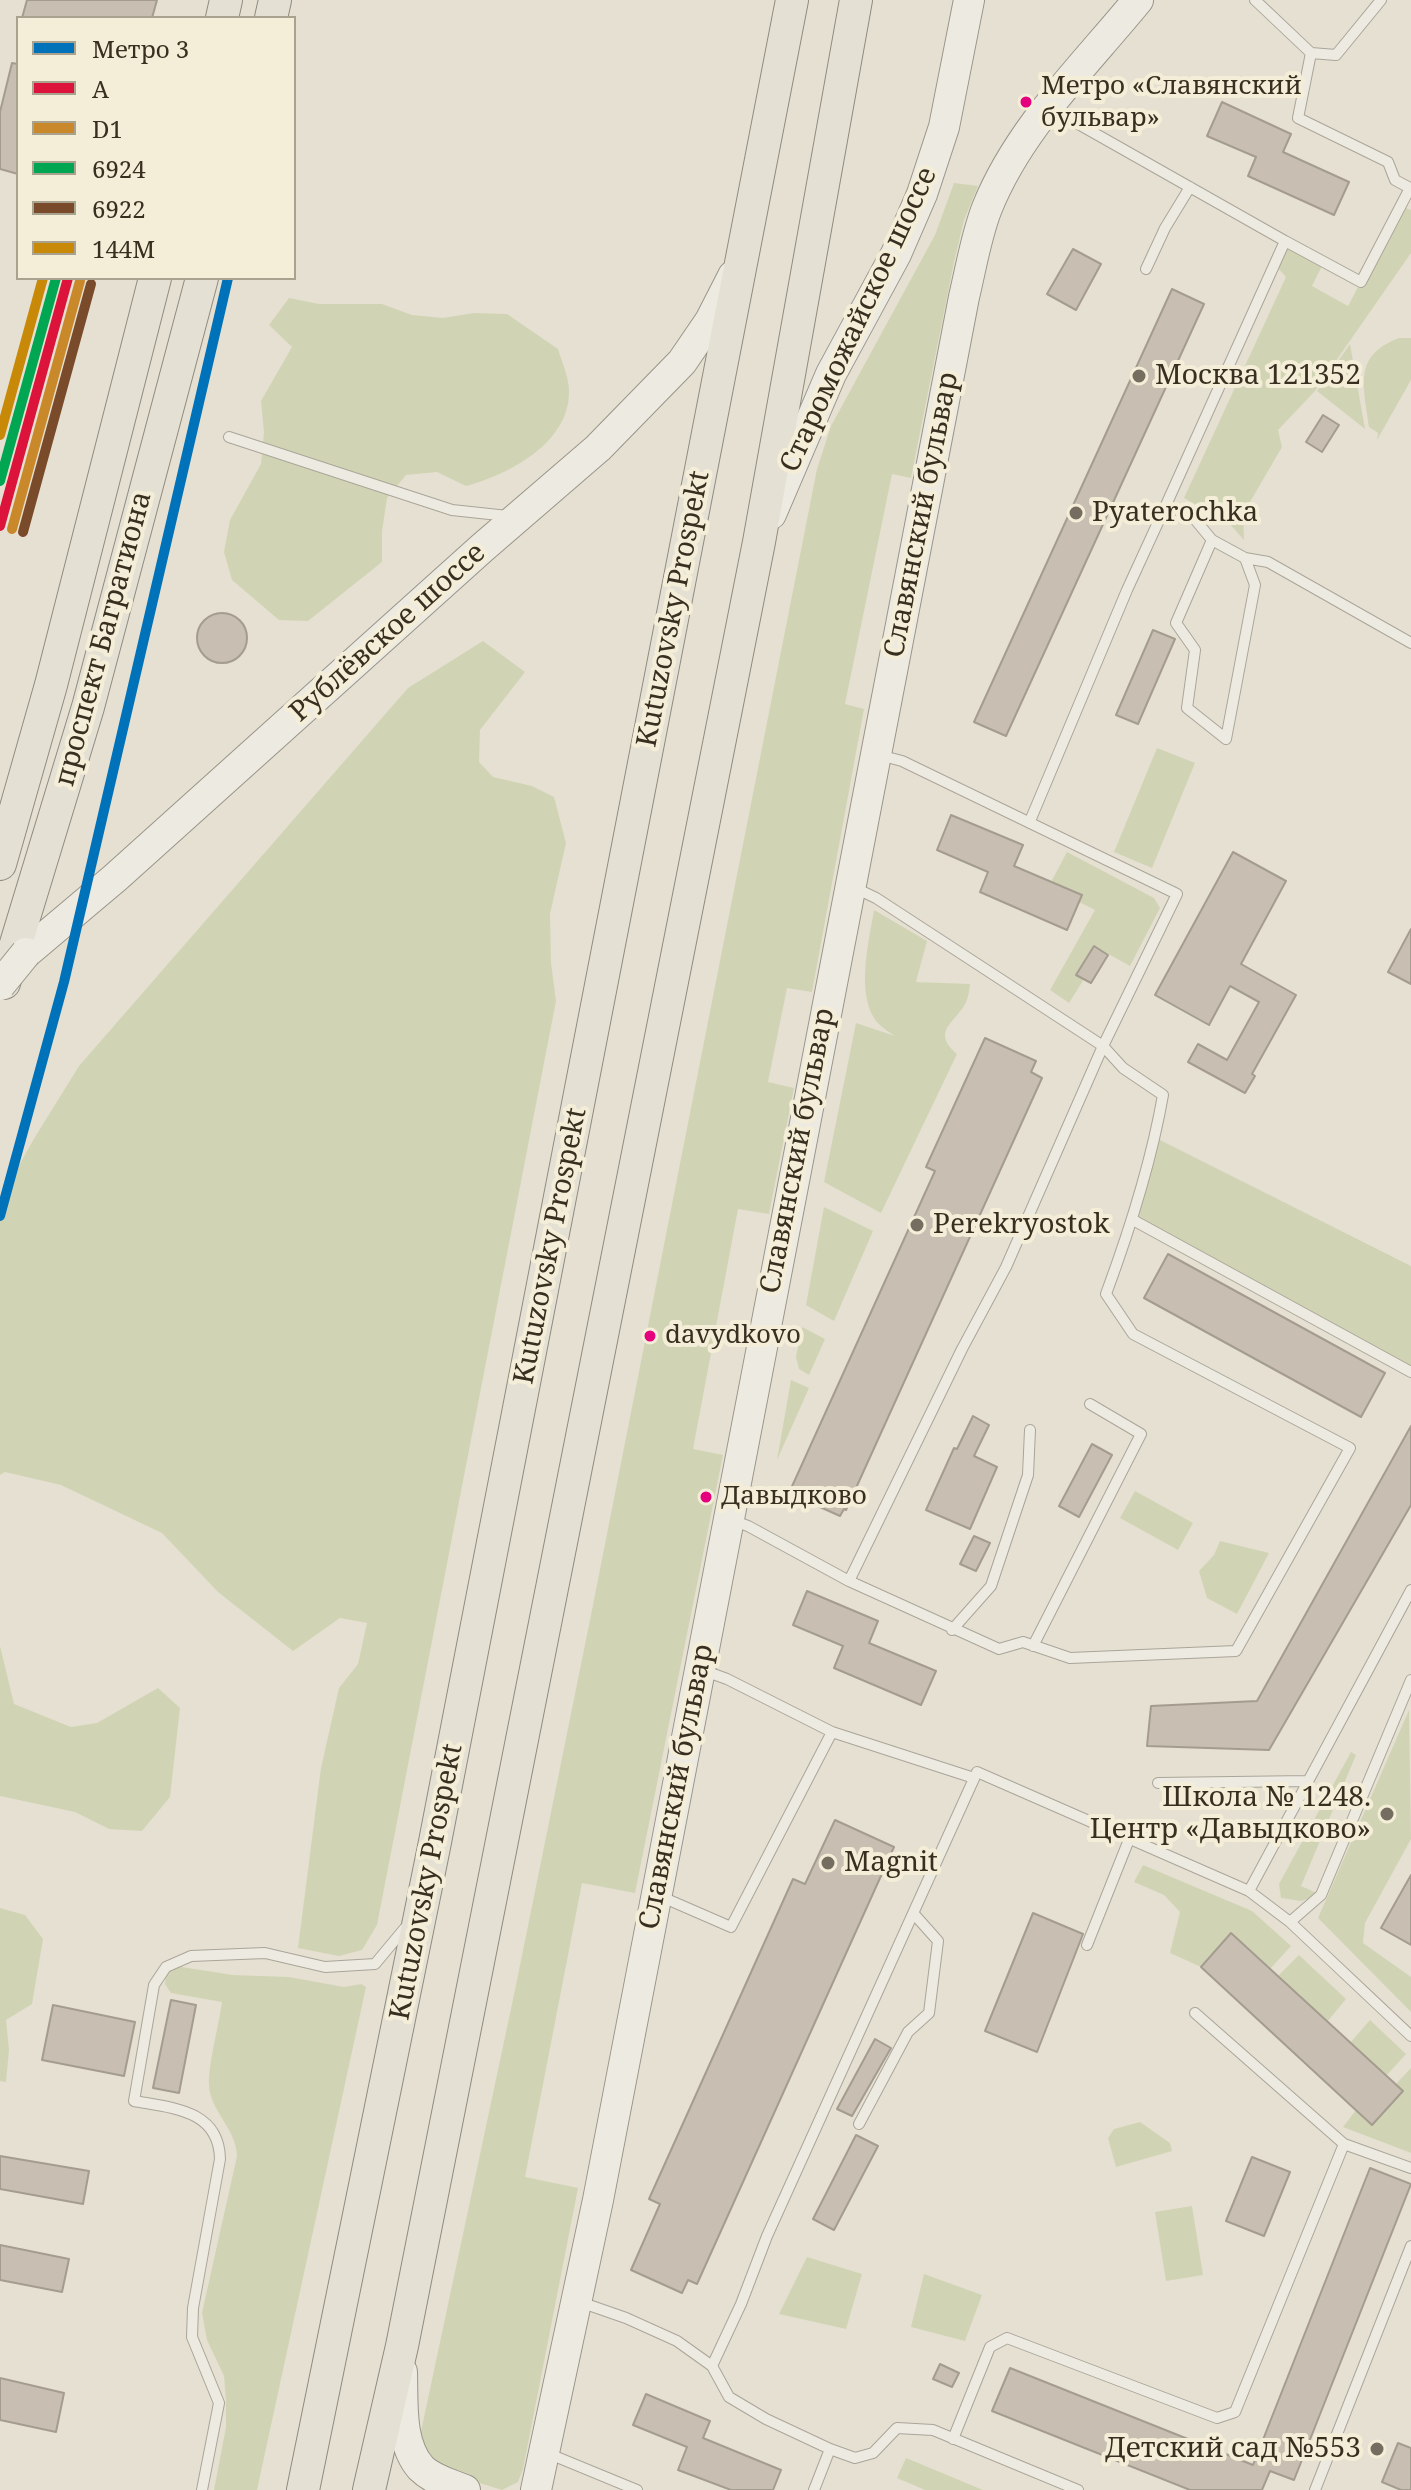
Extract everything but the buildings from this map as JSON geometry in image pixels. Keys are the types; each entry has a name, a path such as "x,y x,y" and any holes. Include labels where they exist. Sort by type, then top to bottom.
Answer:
{"main road":[{"name":"Kutuzovsky Prospekt","path":"303,2490 425,1896 792,0"},
{"path":"369,2490 402,2346 759,542 856,0"},
{"name":"проспект Багратиона","path":"0,864 51,685 154,280"},
{"name":"проспект Багратиона","path":"0,998 88,707 201,280"}],"street":[{"name":"Староможайское шоссе","path":"759,542 831,374 896,254 922,194 944,127 969,0"},
{"name":"Славянский бульвар","path":"536,2490 577,2301 849,885 979,234 986,209 1022,141 1138,0"},
{"name":"Рублёвское шоссе","path":"0,976 115,878 598,448 682,362 710,321 741,260"},
{"path":"0,985 26,953"},
{"path":"402,2346 404,2426 411,2452 421,2467 435,2478 465,2490"}],"lane":[{"path":"1255,0 1311,53 1336,55 1381,0"},
{"path":"1049,108 1361,282 1410,188 1395,180 1388,162 1298,118 1311,53"},
{"path":"1146,269 1165,228 1190,187"},
{"path":"1030,821 1127,590 1285,241"},
{"path":"229,437 452,510 518,517"},
{"path":"1166,505 1193,517 1212,540 1245,558 1268,562 1411,643"},
{"path":"1212,540 1176,623 1195,650 1187,708 1226,739 1255,585 1245,558"},
{"path":"849,1581 962,1349 1006,1267 1103,1046 1177,894 902,761 875,754"},
{"path":"729,1520 748,1526 849,1581 999,1649 1023,1642 1070,1658 1236,1651 1350,1448 1133,1334 1106,1294 1133,1220 1156,1138 1163,1095 1123,1068 1103,1046 876,898 849,885"},
{"path":"1133,1220 1411,1372"},
{"path":"1033,1646 1141,1434 1090,1404"},
{"path":"952,1630 991,1586 1028,1475 1030,1430"},
{"path":"1249,1891 1411,1590"},
{"path":"699,1669 727,1679 832,1732 974,1778"},
{"path":"1290,1922 1321,1895 1407,1697 1411,1680"},
{"path":"656,1895 731,1927 832,1732"},
{"path":"712,2366 741,2304 767,2236 977,1772 1249,1891 1290,1922 1411,2036"},
{"path":"1158,1783 1308,1781"},
{"path":"1087,1945 1130,1837"},
{"path":"202,2490 219,2403 192,2337 193,2308 220,2146 212,2129 189,2111 134,2101 154,1985 166,1967 191,1956 265,1953 325,1967 375,1964 400,1936 425,1896"},
{"path":"859,2124 908,2032 929,2013 938,1941 914,1914"},
{"path":"1195,2013 1344,2144 1411,2168"},
{"path":"953,2439 990,2347 1007,2338 1217,2418 1235,2412 1344,2144"},
{"path":"1315,2490 1411,2246"},
{"path":"577,2301 626,2318 677,2341 712,2366 729,2397 766,2419 830,2449 855,2458 873,2453 897,2428 933,2430 1078,2490"},
{"path":"814,2490 830,2449"},
{"path":"544,2453 637,2490"}],"green space":[{"path":"954,183 978,186 964,220 954,262 911,478 892,474 845,704 864,709 812,992 787,988 768,1082 794,1088 769,1214 738,1209 693,1449 723,1455 635,1893 582,1883 525,2177 578,2188 523,2469 518,2482 502,2490 432,2468 420,2436 592,1610 817,469 831,426 935,235"},
{"path":"1401,206 1411,210 1411,253 1315,391 1278,430 1282,447 1243,514 1244,540 1228,522 1184,498 1286,277 1275,265 1285,241 1324,262 1312,286 1348,306"},
{"path":"289,298 319,304 382,304 412,315 443,318 474,313 507,314 558,349 569,391 567,410 548,441 534,454 500,474 466,486 437,472 406,475 387,498 382,531 382,562 308,621 279,620 232,580 224,552 230,520 261,464 264,432 261,401 292,347 269,325"},
{"path":"1399,338 1411,338 1411,380 1377,440 1378,433 1369,427 1364,374 1374,354"},
{"path":"1350,344 1365,429 1317,391"},
{"path":"483,641 525,672 480,730 479,762 493,777 532,786 554,797 566,843 550,914 556,1001 377,1925 362,1950 339,1956 298,1948 321,1768 339,1688 358,1664 367,1623 340,1618 293,1651 218,1592 162,1533 61,1485 5,1472 0,1475 0,1199 79,1066 408,688"},
{"path":"1157,748 1195,763 1152,868 1114,852"},
{"path":"1067,852 1154,898 1160,908 1130,966 1094,946 1076,974 1084,979 1069,1003 1050,990 1095,910 1079,902 1081,895 1051,882"},
{"path":"874,910 927,941 916,982 970,984 966,1003 945,1035 957,1054 881,1213 824,1182 856,1023 895,1036 880,1025 867,1001 865,970"},
{"path":"1156,1138 1411,1266 1411,1372 1133,1220"},
{"path":"824,1207 873,1231 834,1321 806,1305"},
{"path":"802,1327 825,1339 809,1375 799,1369 796,1357"},
{"path":"791,1380 809,1388 777,1460"},
{"path":"1135,1491 1193,1523 1178,1550 1120,1518"},
{"path":"1220,1541 1269,1553 1237,1614 1207,1598 1199,1571 1214,1555"},
{"path":"0,1646 14,1704 71,1727 97,1723 158,1688 180,1708 170,1797 142,1831 109,1829 75,1812 0,1796"},
{"name":"Школа № 1248. Центр «Давыдково»","path":"1409,1710 1411,1839 1365,1923 1363,1943 1411,1977 1411,2012 1318,1918"},
{"path":"1351,1752 1356,1755 1301,1886 1321,1895 1301,1901 1281,1898 1279,1884"},
{"path":"1143,1865 1252,1911 1291,1946 1270,1969 1231,1933 1201,1967 1170,1953 1180,1912 1164,1895 1134,1882"},
{"path":"0,1908 25,1915 43,1939 32,2004 6,2020 9,2050 6,2082 0,2081"},
{"path":"1299,1955 1346,1999 1327,2022 1278,1976"},
{"path":"175,1966 233,1975 289,1977 344,1987 361,1984 366,1987 257,2490 214,2490 226,2427 226,2400 224,2376 207,2340 202,2313 237,2156 236,2146 210,2094 209,2085 222,2002 171,1993 165,1984 166,1974"},
{"path":"1370,2020 1406,2054 1386,2076 1350,2043"},
{"path":"1411,2068 1411,2153 1343,2127 1356,2110 1372,2124 1403,2091 1396,2084"},
{"path":"1140,2122 1170,2143 1172,2151 1116,2167 1108,2138 1114,2129"},
{"path":"1192,2206 1203,2275 1166,2281 1155,2212"},
{"path":"807,2257 862,2274 846,2329 779,2314"},
{"path":"924,2274 982,2295 965,2341 911,2327"},
{"path":"906,2458 983,2490 925,2490 897,2478"}],"metro line":[{"name":"3","path":"0,1216 64,982 228,280"}],"transit line":[{"name":"144М","path":"0,435 42,280"},
{"name":"6924","path":"0,481 55,280"},
{"name":"A","path":"0,526 67,280"},
{"name":"D1","path":"12,529 80,281"},
{"name":"6922","path":"23,532 91,284"}],"place":[{"name":"Метро «Славянский бульвар»","path":"1026,102"},
{"name":"Москва 121352","path":"1139,376"},
{"name":"Pyaterochka","path":"1076,513"},
{"name":"Perekryostok","path":"917,1225"},
{"name":"davydkovo","path":"650,1336"},
{"name":"Давыдково","path":"706,1497"},
{"name":"Школа № 1248. Центр «Давыдково»","path":"1387,1814"},
{"name":"Magnit","path":"828,1863"},
{"name":"Детский сад №553","path":"1377,2449"}]}
